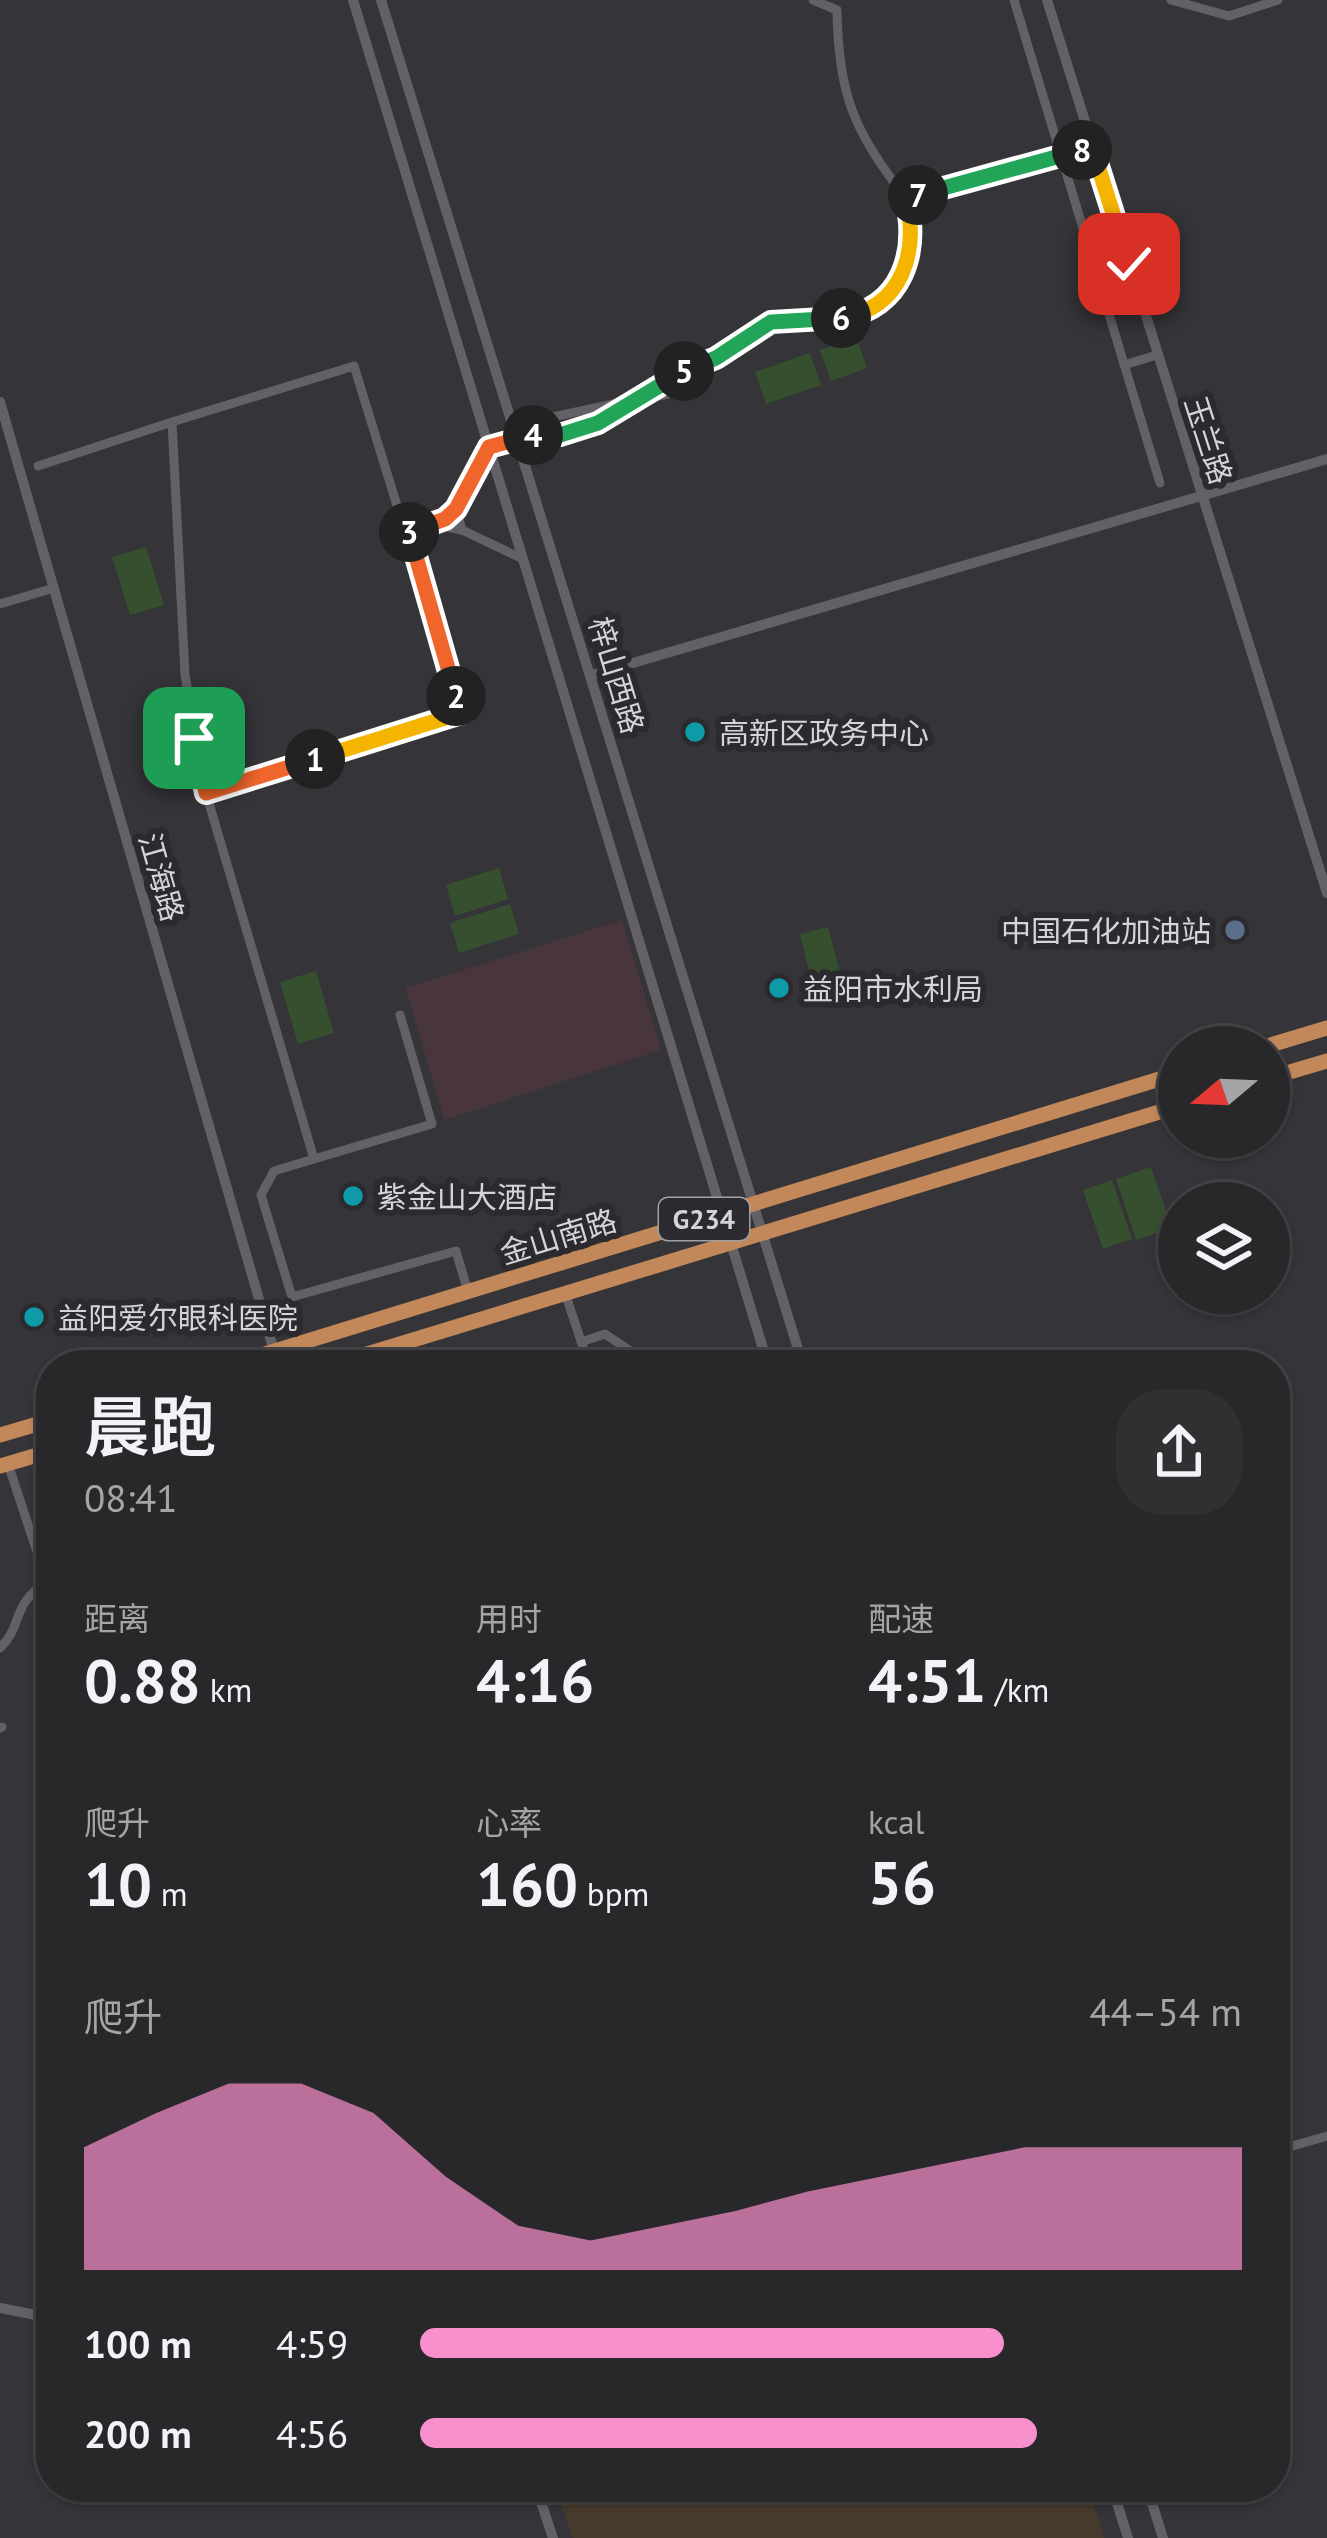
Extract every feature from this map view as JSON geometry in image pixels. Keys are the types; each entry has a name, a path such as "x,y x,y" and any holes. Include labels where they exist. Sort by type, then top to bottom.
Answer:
{"highway":[{"path":"1290,1039 1327,1028"},
{"path":"1290,1071 1327,1060"},
{"name":"金山南路","path":"299,1350 468,1292 1158,1079"},
{"name":"金山南路","path":"380,1350 1158,1112"},
{"path":"0,1436 36,1425"},
{"path":"4,1465 36,1455"}],"street":[{"name":"梓山西路","path":"353,0 763,1350"},
{"name":"梓山西路","path":"381,0 798,1350"},
{"path":"646,397 663,380 716,358 771,322 851,316 890,295 911,252 906,198 850,113 840,80 837,10 812,0"},
{"path":"1014,0 1160,483"},
{"name":"玉兰路","path":"1047,0 1327,893"},
{"path":"1171,0 1229,16 1278,0"},
{"path":"906,198 1092,147"},
{"path":"1096,274 1129,264"},
{"path":"1124,365 1157,355"},
{"path":"541,432 554,417 591,405 669,397 707,371 716,358"},
{"path":"38,466 354,366 410,534 461,713 206,793"},
{"name":"江海路","path":"0,402 274,1350"},
{"path":"410,534 456,509 489,447 598,423 620,405"},
{"path":"172,422 185,675 206,793 314,1159"},
{"path":"592,675 1327,459"},
{"path":"456,509 462,530"},
{"path":"410,534 447,527 462,530 524,559"},
{"path":"0,604 54,588"},
{"path":"400,1016 432,1124 274,1171 261,1195 292,1297 456,1251 468,1292"},
{"path":"565,1293 584,1350"},
{"path":"581,1342 604,1334 628,1350"},
{"path":"4,1465 36,1548"},
{"path":"0,1648 8,1640 17,1609 36,1593"},
{"path":"1290,2147 1327,2136"},
{"path":"0,2308 36,2315"},
{"path":"541,2502 554,2538"},
{"path":"1117,2502 1128,2538"},
{"path":"1152,2502 1163,2538"}],"shaded area":[{"path":"622,920 661,1050 444,1120 406,988"},
{"path":"560,2502 1093,2502 1104,2538 573,2538"}],"green space":[{"path":"856,337 867,368 831,381 820,350"},
{"path":"810,353 821,385 766,404 755,372"},
{"path":"146,547 164,605 130,615 112,557"},
{"path":"499,868 508,899 455,916 446,885"},
{"path":"510,904 519,934 459,953 450,923"},
{"path":"828,927 842,980 813,988 800,934"},
{"path":"316,971 334,1033 298,1044 280,982"},
{"path":"1151,1167 1158,1187 1158,1233 1136,1240 1116,1179"},
{"path":"1112,1180 1132,1239 1103,1249 1083,1190"}],"place":[{"name":"高新区政务中心","path":"695,732"},
{"name":"中国石化加油站","path":"1235,930"},
{"name":"益阳市水利局","path":"779,988"},
{"name":"紫金山大酒店","path":"353,1196"},
{"name":"益阳爱尔眼科医院","path":"34,1317"}],"route":[{"path":"194,738 206,793 461,713 409,530 445,519 456,509 489,447 598,423 620,405 646,397 663,380 716,358 771,322 826,320 870,309 890,295 904,276 912,224 906,198 1092,147 1129,264"}]}
